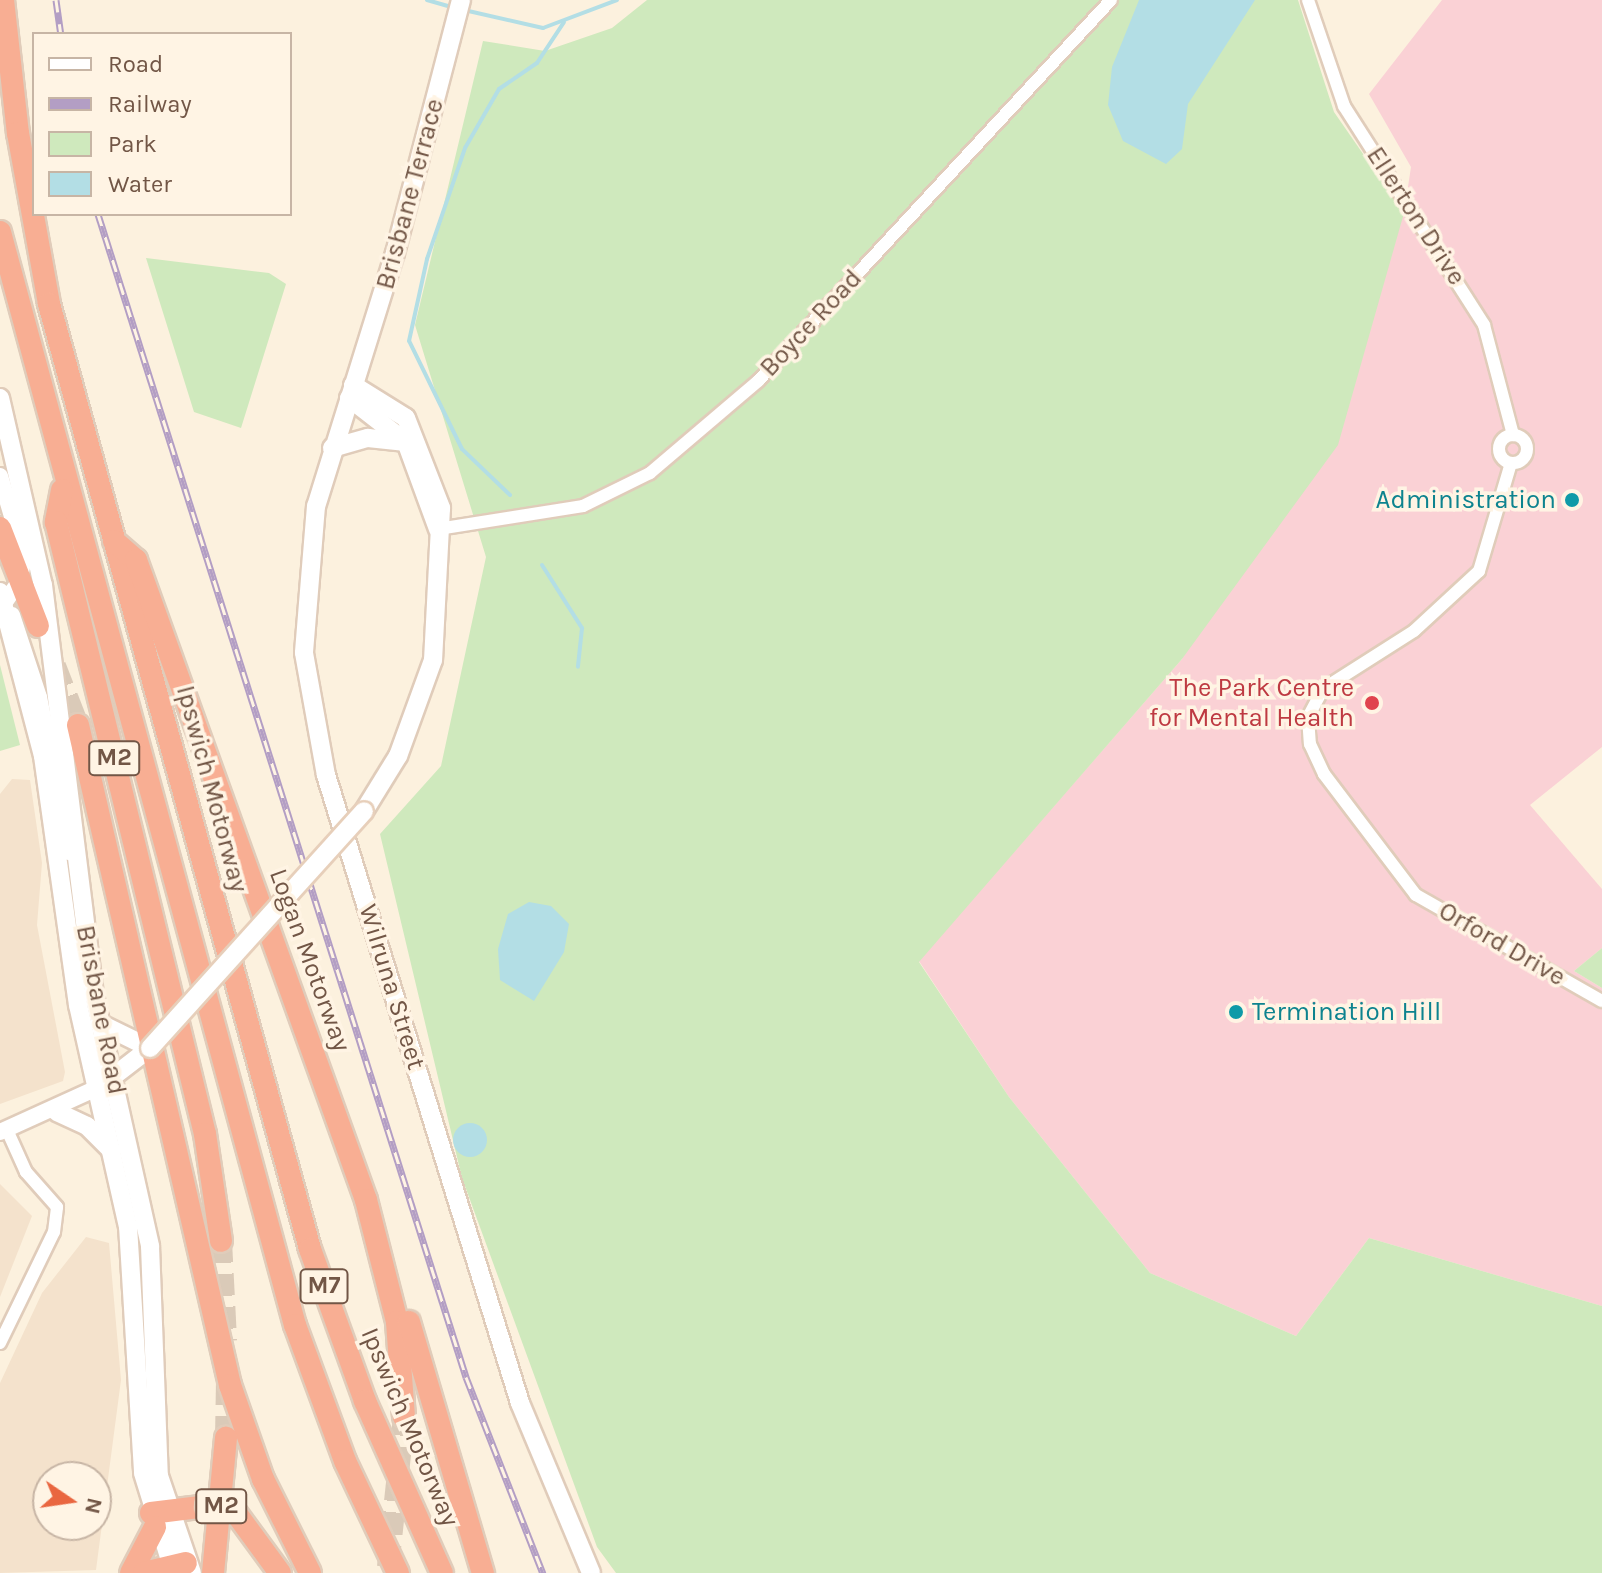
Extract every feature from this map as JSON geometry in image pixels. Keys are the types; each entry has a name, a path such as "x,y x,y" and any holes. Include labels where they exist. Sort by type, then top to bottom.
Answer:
{"highway":[{"name":"Ipswich Motorway","path":"3,0 32,214"},
{"name":"Ipswich Motorway","path":"32,216 36,244 113,540 310,1249 365,1401 442,1573"},
{"name":"M2","path":"0,232 63,484 56,522 202,1120 221,1241"},
{"name":"M7","path":"63,484 295,1325 345,1461 398,1573"},
{"path":"0,528 5,596 38,626"},
{"name":"Logan Motorway","path":"113,540 136,560 366,1200 391,1289 404,1417"},
{"path":"78,725 230,1385 263,1479 310,1573"},
{"path":"391,1289 408,1320 442,1454 483,1573"},
{"name":"M2","path":"213,1573 226,1438"},
{"path":"131,1573 157,1517 207,1506 233,1509 280,1573"},
{"path":"144,1573 180,1568"}],"main road":[{"name":"Brisbane Terrace","path":"351,392 461,0"},
{"path":"105,1083 144,1049 364,811 398,756 433,660 441,597 438,493 415,432 389,402 351,392"},
{"path":"351,392 406,442 438,529"},
{"name":"Wilruna Street","path":"351,392 332,448 304,595 317,744 520,1403 591,1573"},
{"name":"Brisbane Road","path":"0,398 43,585 83,879 80,901 99,1023 112,1151 138,1302 157,1517 180,1568"},
{"path":"332,448 368,438 406,442"},
{"name":"Brisbane Road","path":"5,596 43,756 105,1083 150,1246 157,1517"},
{"path":"99,1023 144,1049"},
{"path":"57,1112 87,1126 112,1151"}],"street":[{"name":"Boyce Road","path":"438,529 583,506 650,473 758,381 1111,0"},
{"name":"Ellerton Drive","path":"1308,0 1344,106 1484,325 1513,435"},
{"path":"1513,435 1527,448 1511,463 1500,448 1513,435"},
{"name":"Orford Drive","path":"1511,463 1490,550 1464,590 1388,651 1323,689 1308,717 1324,774 1405,884 1602,1001"},
{"path":"0,476 24,557 5,596 21,636 39,697 80,901"},
{"path":"0,1343 54,1232 57,1207 26,1172 4,1131 57,1112 105,1083"}],"shaded area":[{"name":"The Park Centre for Mental Health","path":"1442,0 1602,0 1602,747 1530,805 1602,889 1602,948 1574,971 1602,988 1602,1306 1369,1238 1296,1336 1150,1273 1009,1097 919,961 1182,659 1404,213 1411,167 1369,94"},
{"path":"12,779 30,780 42,863 37,925 65,1072 63,1081 0,1104 0,794"},
{"path":"0,1184 32,1216 0,1297"},
{"path":"86,1237 109,1243 121,1380 110,1461 32,1461 32,1541 100,1541 96,1570 0,1573 0,1383 42,1293"}],"green space":[{"path":"647,0 1298,0 1334,112 1404,213 1338,445 1182,659 919,962 1009,1097 1150,1273 1296,1336 1369,1238 1602,1306 1602,1573 616,1573 597,1547 462,1178 380,834 441,766 486,557 415,325 483,41 545,51 612,28"},
{"path":"146,258 269,273 286,284 241,428 194,412"},
{"path":"0,665 20,745 0,751"},
{"path":"1602,948 1602,988 1574,971"}],"water":[{"path":"1139,0 1255,0 1188,104 1182,149 1166,164 1123,141 1108,105 1112,67"},
{"path":"529,902 551,906 569,924 564,952 534,1001 500,980 498,949 508,914"},
{"path":"470,1123 482,1128 487,1140 482,1152 470,1157 458,1152 453,1140 458,1128"}],"waterway":[{"path":"427,0 455,8"},
{"path":"464,10 543,28 617,0"},
{"path":"510,495 462,449 409,341 427,259 465,148 499,89 537,63 564,22"},
{"path":"542,565 582,628 578,667"}],"tunnel":[{"path":"55,666 78,725"},
{"path":"221,1241 226,1341"},
{"path":"226,1438 227,1380"},
{"path":"388,1567 404,1417"}],"railway":[{"path":"56,0 61,32"},
{"path":"99,216 466,1377 543,1573"}],"place":[{"name":"Administration","path":"1572,500"},
{"name":"The Park Centre for Mental Health","path":"1372,703"},
{"name":"Termination Hill","path":"1236,1012"}]}
